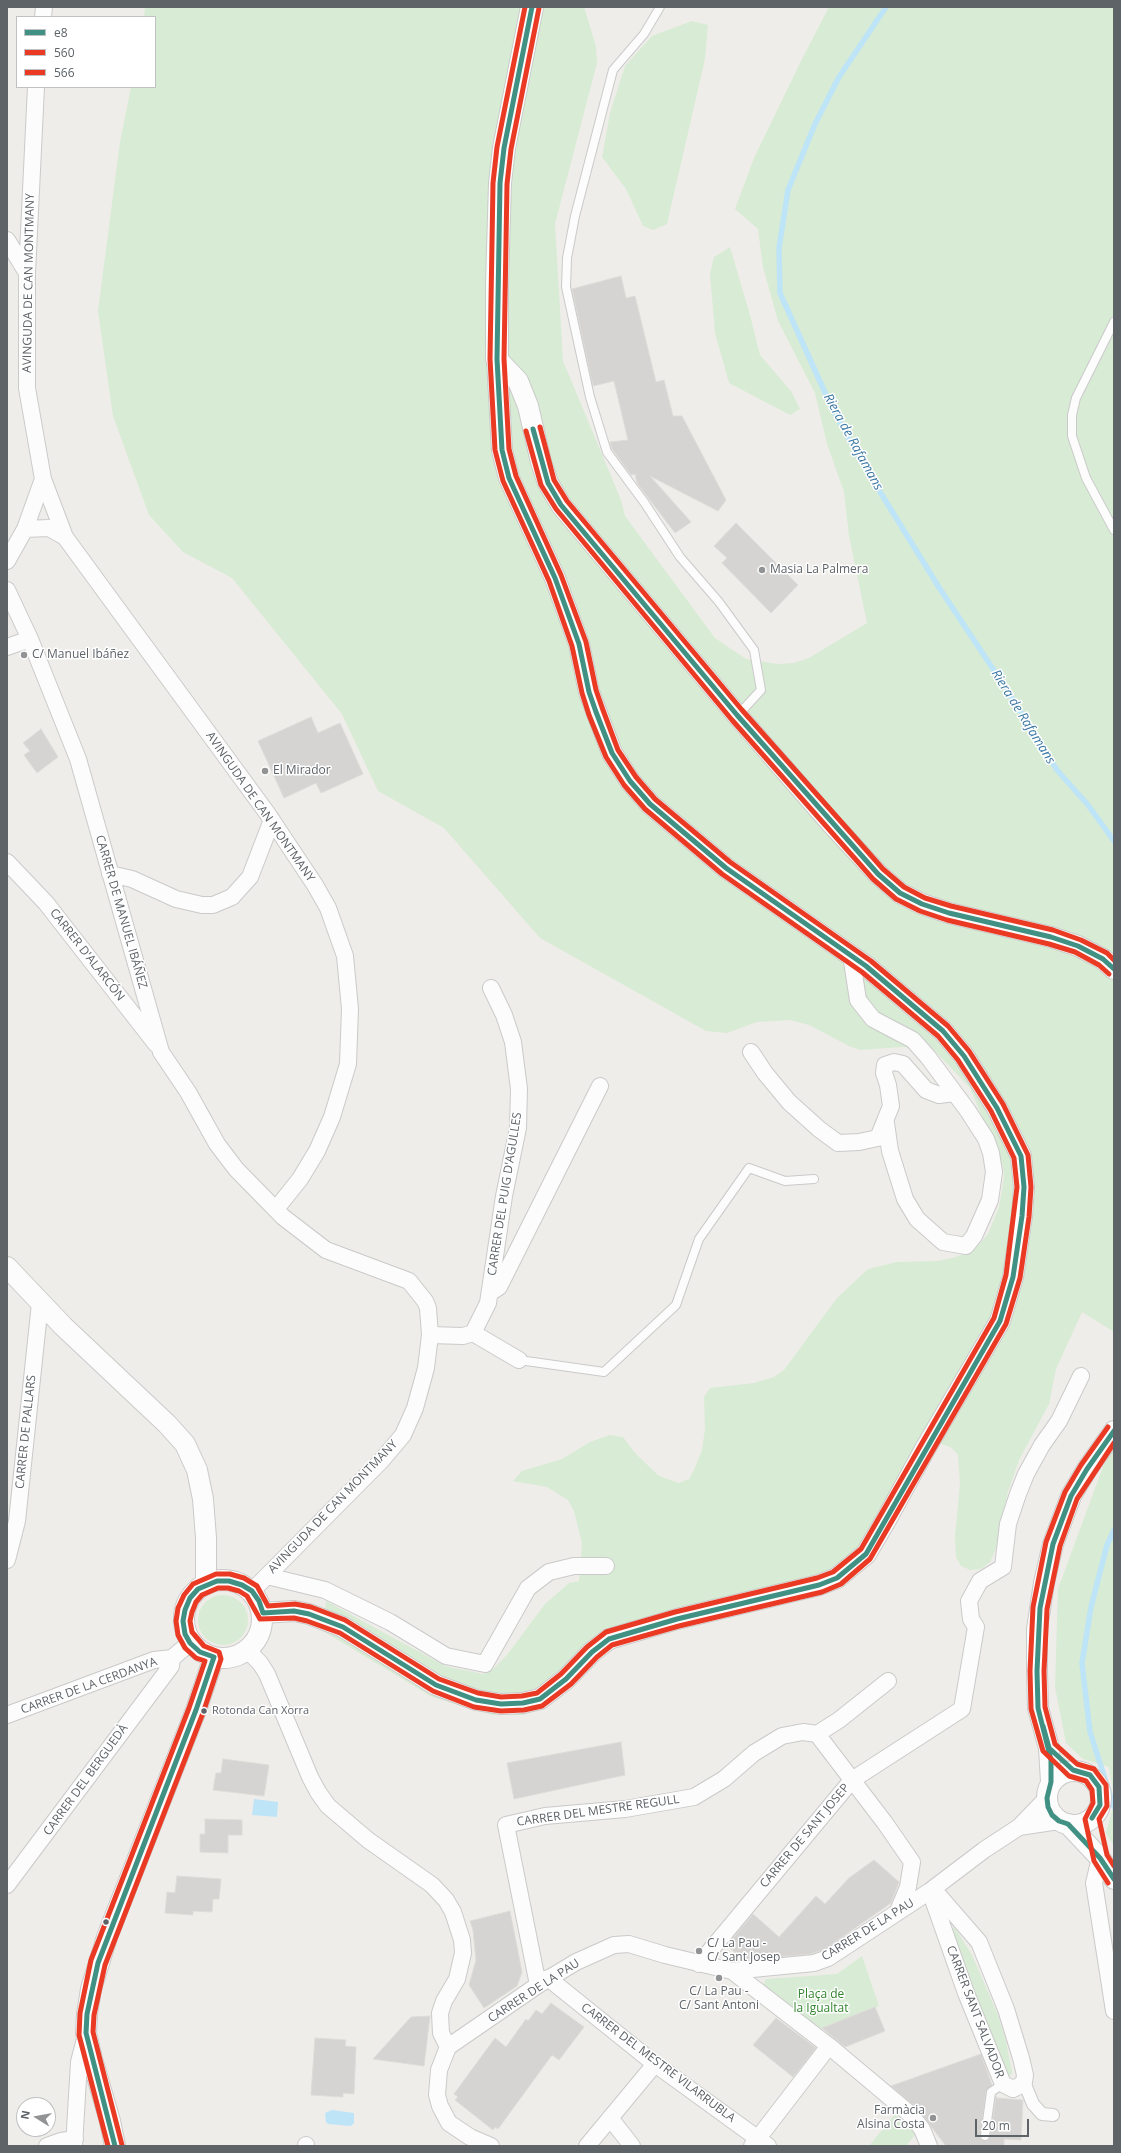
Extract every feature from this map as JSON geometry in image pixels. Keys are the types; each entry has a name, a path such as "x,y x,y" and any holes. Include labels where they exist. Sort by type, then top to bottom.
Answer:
{"main road":[{"path":"497,359 497,284 500,183 504,148 532,7"}],"street":[{"name":"AVINGUDA DE CAN MONTMANY","path":"36,88 27,273 27,388 43,479 65,537 272,820 315,885 328,908 338,932 345,956 351,1031 348,1064 332,1117 317,1151 300,1179 276,1209 294,1227 326,1250 409,1281 425,1301 428,1308 430,1335 426,1368 415,1408 403,1435 381,1461 252,1591"},
{"path":"7,240 27,273"},
{"path":"497,359 518,381 528,406 540,462 548,483 561,505 737,715 830,822 878,874 900,893 922,904 949,913 1051,937 1078,946 1103,959 1114,969"},
{"path":"263,1613 294,1611 309,1614 343,1627 436,1685 476,1700 501,1704 524,1703 540,1699 551,1691 609,1639 677,1618 819,1585 837,1578 866,1554 1000,1321 1014,1277 1022,1216 1024,1187 1021,1156 1012,1134 984,1086 964,1056 943,1031 851,955 726,868 655,809 630,781 612,753 589,692 579,644 558,586 510,478 502,450 497,359"},
{"name":"AVINGUDA DE CAN MONTMANY","path":"7,561 25,530 43,479"},
{"name":"AVINGUDA DE CAN MONTMANY","path":"25,530 49,528 65,537"},
{"name":"CARRER DE MANUEL IBÁÑEZ","path":"7,590 30,639 78,759 161,1052 188,1092 217,1144 236,1169 276,1209"},
{"path":"7,647 30,639"},
{"path":"110,874 132,879 176,899 202,905 213,905 232,896 250,877 272,820"},
{"name":"CARRER D'ALARCÓN","path":"7,862 46,903 161,1052"},
{"path":"851,955 858,1000 873,1019 913,1040 928,1057 986,1139 991,1153 994,1172 990,1200 974,1236 966,1246 943,1242 917,1219 904,1199 890,1151 886,1123"},
{"name":"CARRER DEL PUIG D'AGULLES","path":"473,1333 485,1310 490,1294 504,1196 518,1128 519,1089 513,1042 504,1014 491,988"},
{"path":"751,1052 789,1102 819,1129 838,1143 859,1142 878,1138 886,1123 891,1106 888,1085 884,1073 885,1065 894,1062 903,1064 926,1090 939,1095 954,1093"},
{"path":"490,1294 498,1287 600,1086"},
{"path":"7,1267 40,1303 167,1424 185,1444 197,1470 203,1499 206,1584"},
{"name":"CARRER DE PALLARS","path":"7,1560 17,1521 40,1303"},
{"path":"430,1335 463,1336 473,1333 519,1360"},
{"name":"CARRER DE SANT JOSEP","path":"699,1964 852,1780 962,1709 976,1627 971,1619 969,1601 980,1581 1003,1567 1008,1524 1021,1488 1042,1445 1059,1421 1081,1376"},
{"path":"1114,1431 1087,1469 1071,1496 1054,1544 1044,1583 1038,1629 1037,1671 1038,1708 1049,1748 1050,1811 1100,1858 1114,1879"},
{"path":"267,1576 325,1590 390,1622 446,1656 486,1664 528,1588 549,1572 574,1566 606,1566"},
{"path":"217,1581 229,1581 252,1591 259,1601 263,1613 261,1634 256,1642 247,1650 237,1655 214,1657 200,1652 190,1643 185,1634 183,1621 185,1610 190,1598 198,1589 206,1584 217,1581"},
{"name":"CARRER DE LA CERDANYA","path":"7,1715 154,1660 172,1658 190,1643"},
{"path":"247,1650 260,1663 267,1674 310,1777 328,1806 368,1840 432,1885 446,1900 453,1912 462,1940 463,1953 457,1979 444,2001 440,2013 441,2033 448,2047 441,2064 437,2083 437,2095 440,2106 449,2123 459,2130 491,2146"},
{"path":"47,2146 60,2141 75,2143 79,2062 86,2033 87,2014 98,1963 196,1710 214,1657"},
{"name":"CARRER DEL BERGUEDÀ","path":"7,1885 163,1674 171,1666 172,1658"},
{"path":"154,1660 163,1674"},
{"path":"888,1681 839,1720 817,1734 912,1862 908,1887 898,1911"},
{"name":"CARRER DEL MESTRE REGULL","path":"543,1982 506,1824 546,1816 626,1810 694,1797 724,1779 754,1753 782,1736 803,1732 817,1734"},
{"path":"1049,1748 1093,1777 1101,1797 1096,1813 1100,1858 1094,1883 1114,2011"},
{"path":"1049,1790 1061,1774 1093,1777"},
{"name":"CARRER DE LA PAU","path":"448,2047 543,1982 597,1951 614,1945 629,1944 699,1964 732,1971 814,1963 834,1954 932,1890 984,1850 1019,1827 1049,1790"},
{"path":"1064,1823 1081,1825 1096,1813"},
{"name":"CARRER DE LA PAU","path":"1019,1827 1064,1823"},
{"name":"CARRER SANT SALVADOR","path":"932,1890 979,1942 1008,2016 1026,2075 1024,2082 1013,2089 1002,2084 966,1993 932,1890"},
{"path":"732,1971 829,2046 910,2114 922,2129 928,2145"},
{"name":"CARRER DEL MESTRE VILARRUBLA","path":"543,1982 760,2143"},
{"path":"86,2033 92,2059 117,2143"},
{"path":"760,2143 829,2046"},
{"path":"587,2146 655,2064"},
{"path":"1024,2082 1033,2104 1042,2114 1053,2115"},
{"path":"610,2118 632,2146"}],"lane":[{"path":"660,7 644,34 613,70 575,216 567,258 566,287 590,397 607,452 644,502 680,557 719,602 754,650 761,690 737,715"},
{"path":"1114,322 1076,398 1072,415 1072,436 1086,478 1114,530"},
{"path":"519,1360 604,1372 676,1305 700,1239 749,1168 785,1180 814,1179"},
{"path":"985,2136 991,2092 1002,2084"}],"green space":[{"path":"145,7 584,7 596,46 597,63 555,224 563,361 621,500 625,516 715,638 746,659 778,664 794,663 809,658 867,623 849,536 844,492 827,444 815,393 778,321 763,267 758,229 735,209 754,158 802,59 829,7 1114,7 1114,1332 1082,1312 1056,1369 1049,1404 1019,1460 1008,1492 995,1551 990,1562 981,1569 970,1570 961,1566 956,1557 955,1536 960,1484 958,1455 952,1448 937,1442 837,1587 659,1631 614,1649 599,1659 554,1701 523,1715 493,1715 432,1697 323,1631 326,1601 445,1666 483,1674 493,1669 507,1655 545,1604 569,1583 579,1581 582,1543 574,1511 568,1500 547,1487 513,1481 522,1471 562,1459 590,1442 610,1435 623,1437 636,1454 659,1476 679,1483 689,1479 702,1450 705,1429 704,1397 710,1388 754,1383 774,1377 784,1370 837,1298 868,1269 897,1262 938,1261 956,1257 975,1249 988,1234 999,1207 1004,1177 1003,1166 970,1088 933,1049 902,1047 860,1050 849,1046 809,1025 790,1020 757,1022 727,1033 706,1031 540,938 444,828 378,791 342,714 232,578 183,552 149,515 113,416 98,311 120,142 131,88 156,88 156,16 144,16"},
{"path":"692,21 708,25 705,59 667,224 653,230 643,226 626,189 602,157 610,113 625,66 652,36"},
{"path":"730,247 760,355 791,391 800,409 790,415 729,383 715,333 710,274 714,257"},
{"path":"1114,1448 1114,1797 1109,1767 1083,1759 1066,1743 1055,1687 1058,1589 1104,1464"},
{"path":"223,1595 232,1597 243,1606 248,1620 246,1629 237,1640 223,1645 214,1643 203,1634 198,1620 200,1611 209,1600"},
{"path":"1114,1803 1114,1846 1106,1833"},
{"path":"951,1927 955,1928 972,1955 998,2015 1006,2041 1012,2071 1012,2074 1008,2077 971,1987"},
{"name":"Plaça de la Igualtat","path":"862,1956 879,2006 817,2030 762,1986 766,1979 837,1974"},
{"path":"895,2114 918,2131 906,2146 869,2146"}],"water":[{"path":"254,1799 278,1802 277,1817 252,1815"},
{"path":"332,2110 354,2113 354,2123 351,2126 328,2124 326,2122 325,2113"}],"building":[{"path":"621,276 626,298 635,296 656,382 664,380 673,416 682,416 726,500 718,511 650,476 691,522 675,533 637,483 635,474 631,475 612,449 610,442 628,440 614,381 593,386 572,289"},
{"name":"Masia La Palmera","path":"736,523 798,585 771,613 722,563 727,558 714,546"},
{"path":"311,717 318,733 340,723 363,774 321,793 316,783 284,798 258,741"},
{"path":"41,729 58,757 37,773 24,755 30,751 23,743"},
{"path":"621,1742 625,1775 514,1799 507,1763"},
{"path":"223,1759 269,1765 264,1796 213,1790 216,1773 221,1773"},
{"path":"205,1819 242,1820 242,1835 228,1835 228,1853 200,1852 200,1834 205,1834"},
{"path":"874,1860 899,1882 891,1903 825,1949 810,1954 743,1960 727,1945 753,1914 779,1937 816,1896 825,1904 849,1878"},
{"path":"177,1876 221,1879 219,1899 213,1899 212,1912 193,1911 193,1915 165,1913 167,1892 175,1893"},
{"path":"510,1911 522,1972 517,1986 484,2008 469,1985 476,1960 473,1930 470,1921"},
{"path":"551,2003 584,2027 559,2060 552,2055 498,2129 495,2127 493,2130 455,2100 458,2097 454,2094 495,2038 506,2047 526,2019 528,2021 536,2010 542,2014"},
{"path":"875,2007 885,2031 845,2047 822,2028"},
{"path":"430,2016 424,2066 373,2059 411,2017"},
{"path":"776,2018 816,2048 793,2077 753,2045"},
{"path":"315,2038 346,2040 345,2046 356,2047 354,2094 343,2093 343,2097 311,2095"},
{"path":"981,2054 992,2085 986,2091 980,2138 987,2141 990,2137 996,2096 997,2098 1023,2100 1021,2140 1004,2139 1004,2146 946,2146 917,2108 891,2086"}],"waterway":[{"name":"Riera de Rafamans","path":"886,7 839,77 815,124 788,190 779,248 780,293 832,408 861,461 940,589 1005,687 1057,770 1088,805 1114,841"},
{"name":"Riera de Rafamans","path":"1114,1530 1107,1545 1091,1607 1082,1663 1090,1732 1114,1807"}],"transit line":[{"name":"566","path":"108,2146 79,2035 80,2013 91,1960 189,1708 205,1661 196,1658 185,1648 178,1635 176,1621 178,1608 184,1595 193,1584 216,1574 230,1574 244,1578 257,1586 268,1606 295,1604 311,1607 345,1620 439,1679 478,1693 501,1697 522,1696 537,1693 561,1674 587,1647 606,1632 675,1612 817,1578 833,1572 861,1549 994,1318 1006,1275 1017,1187 1014,1158 991,1111 958,1060 938,1036 862,972 722,874 645,809 624,785 606,757 589,715 582,693 572,646 549,581 503,481 495,450 490,359 493,183 497,147 525,7"},
{"name":"e8","path":"115,2146 86,2033 87,2014 98,1963 196,1710 214,1657 200,1652 190,1643 185,1634 183,1621 185,1610 190,1598 198,1589 217,1581 229,1581 242,1585 252,1591 259,1601 263,1613 294,1611 309,1614 343,1627 436,1685 476,1700 501,1704 523,1703 540,1699 566,1679 592,1652 609,1639 677,1619 819,1585 837,1578 866,1554 1000,1321 1013,1277 1022,1216 1024,1187 1021,1156 997,1108 964,1056 943,1031 866,966 726,868 650,804 630,781 612,753 596,712 589,692 579,644 555,578 509,478 502,450 497,359 500,183 504,148 532,7"},
{"name":"560","path":"122,2145 93,2032 94,2015 105,1965 203,1713 221,1659 219,1652 204,1646 192,1632 190,1621 192,1612 196,1602 202,1595 218,1588 228,1588 239,1591 247,1596 260,1619 294,1618 340,1633 433,1691 474,1707 501,1711 524,1710 542,1706 571,1684 597,1657 612,1645 679,1626 822,1592 841,1584 870,1559 1006,1324 1020,1278 1029,1217 1031,1187 1028,1155 1003,1104 969,1051 948,1026 871,961 730,862 655,799 636,777 618,750 596,690 586,642 561,575 516,476 509,449 504,359 507,184 511,149 539,8"},
{"name":"566","path":"540,427 554,480 567,501 742,710 883,869 904,887 925,898 951,906 1053,930 1081,940 1107,953 1114,960"},
{"name":"e8","path":"533,429 548,483 561,505 737,715 878,874 900,893 922,904 949,913 1051,937 1078,946 1103,959 1114,969"},
{"name":"560","path":"526,431 541,485 556,509 732,720 873,879 896,899 920,911 947,920 1049,944 1075,952 1099,965 1109,974"},
{"name":"560","path":"1108,1427 1081,1465 1065,1492 1046,1542 1033,1607 1030,1671 1031,1709 1043,1751 1069,1776 1086,1781 1092,1790 1093,1803 1085,1819 1094,1861 1108,1883"},
{"name":"e8","path":"1114,1431 1087,1469 1071,1496 1053,1544 1040,1608 1037,1671 1038,1708 1051,1760 1051,1782 1047,1798 1048,1807 1052,1815 1059,1821 1068,1824 1100,1858 1114,1879"},
{"name":"566","path":"1114,1443 1077,1499 1060,1546 1047,1609 1044,1671 1045,1707 1055,1744 1077,1764 1094,1769 1106,1785 1107,1806 1099,1819 1107,1855 1114,1866"},
{"name":"e8","path":"1043,1726 1049,1748 1073,1770 1090,1775 1099,1787 1100,1805 1092,1818"}],"place":[{"name":"Masia La Palmera","path":"762,570"},
{"name":"C/ Manuel Ibáñez","path":"24,655"},
{"name":"El Mirador","path":"265,771"},
{"name":"Rotonda Can Xorra","path":"204,1711"},
{"name":"C/ La Pau - C/ Sant Josep","path":"699,1951"},
{"name":"C/ La Pau - C/ Sant Antoni","path":"719,1978"},
{"name":"Farmàcia Alsina Costa","path":"933,2118"}]}
